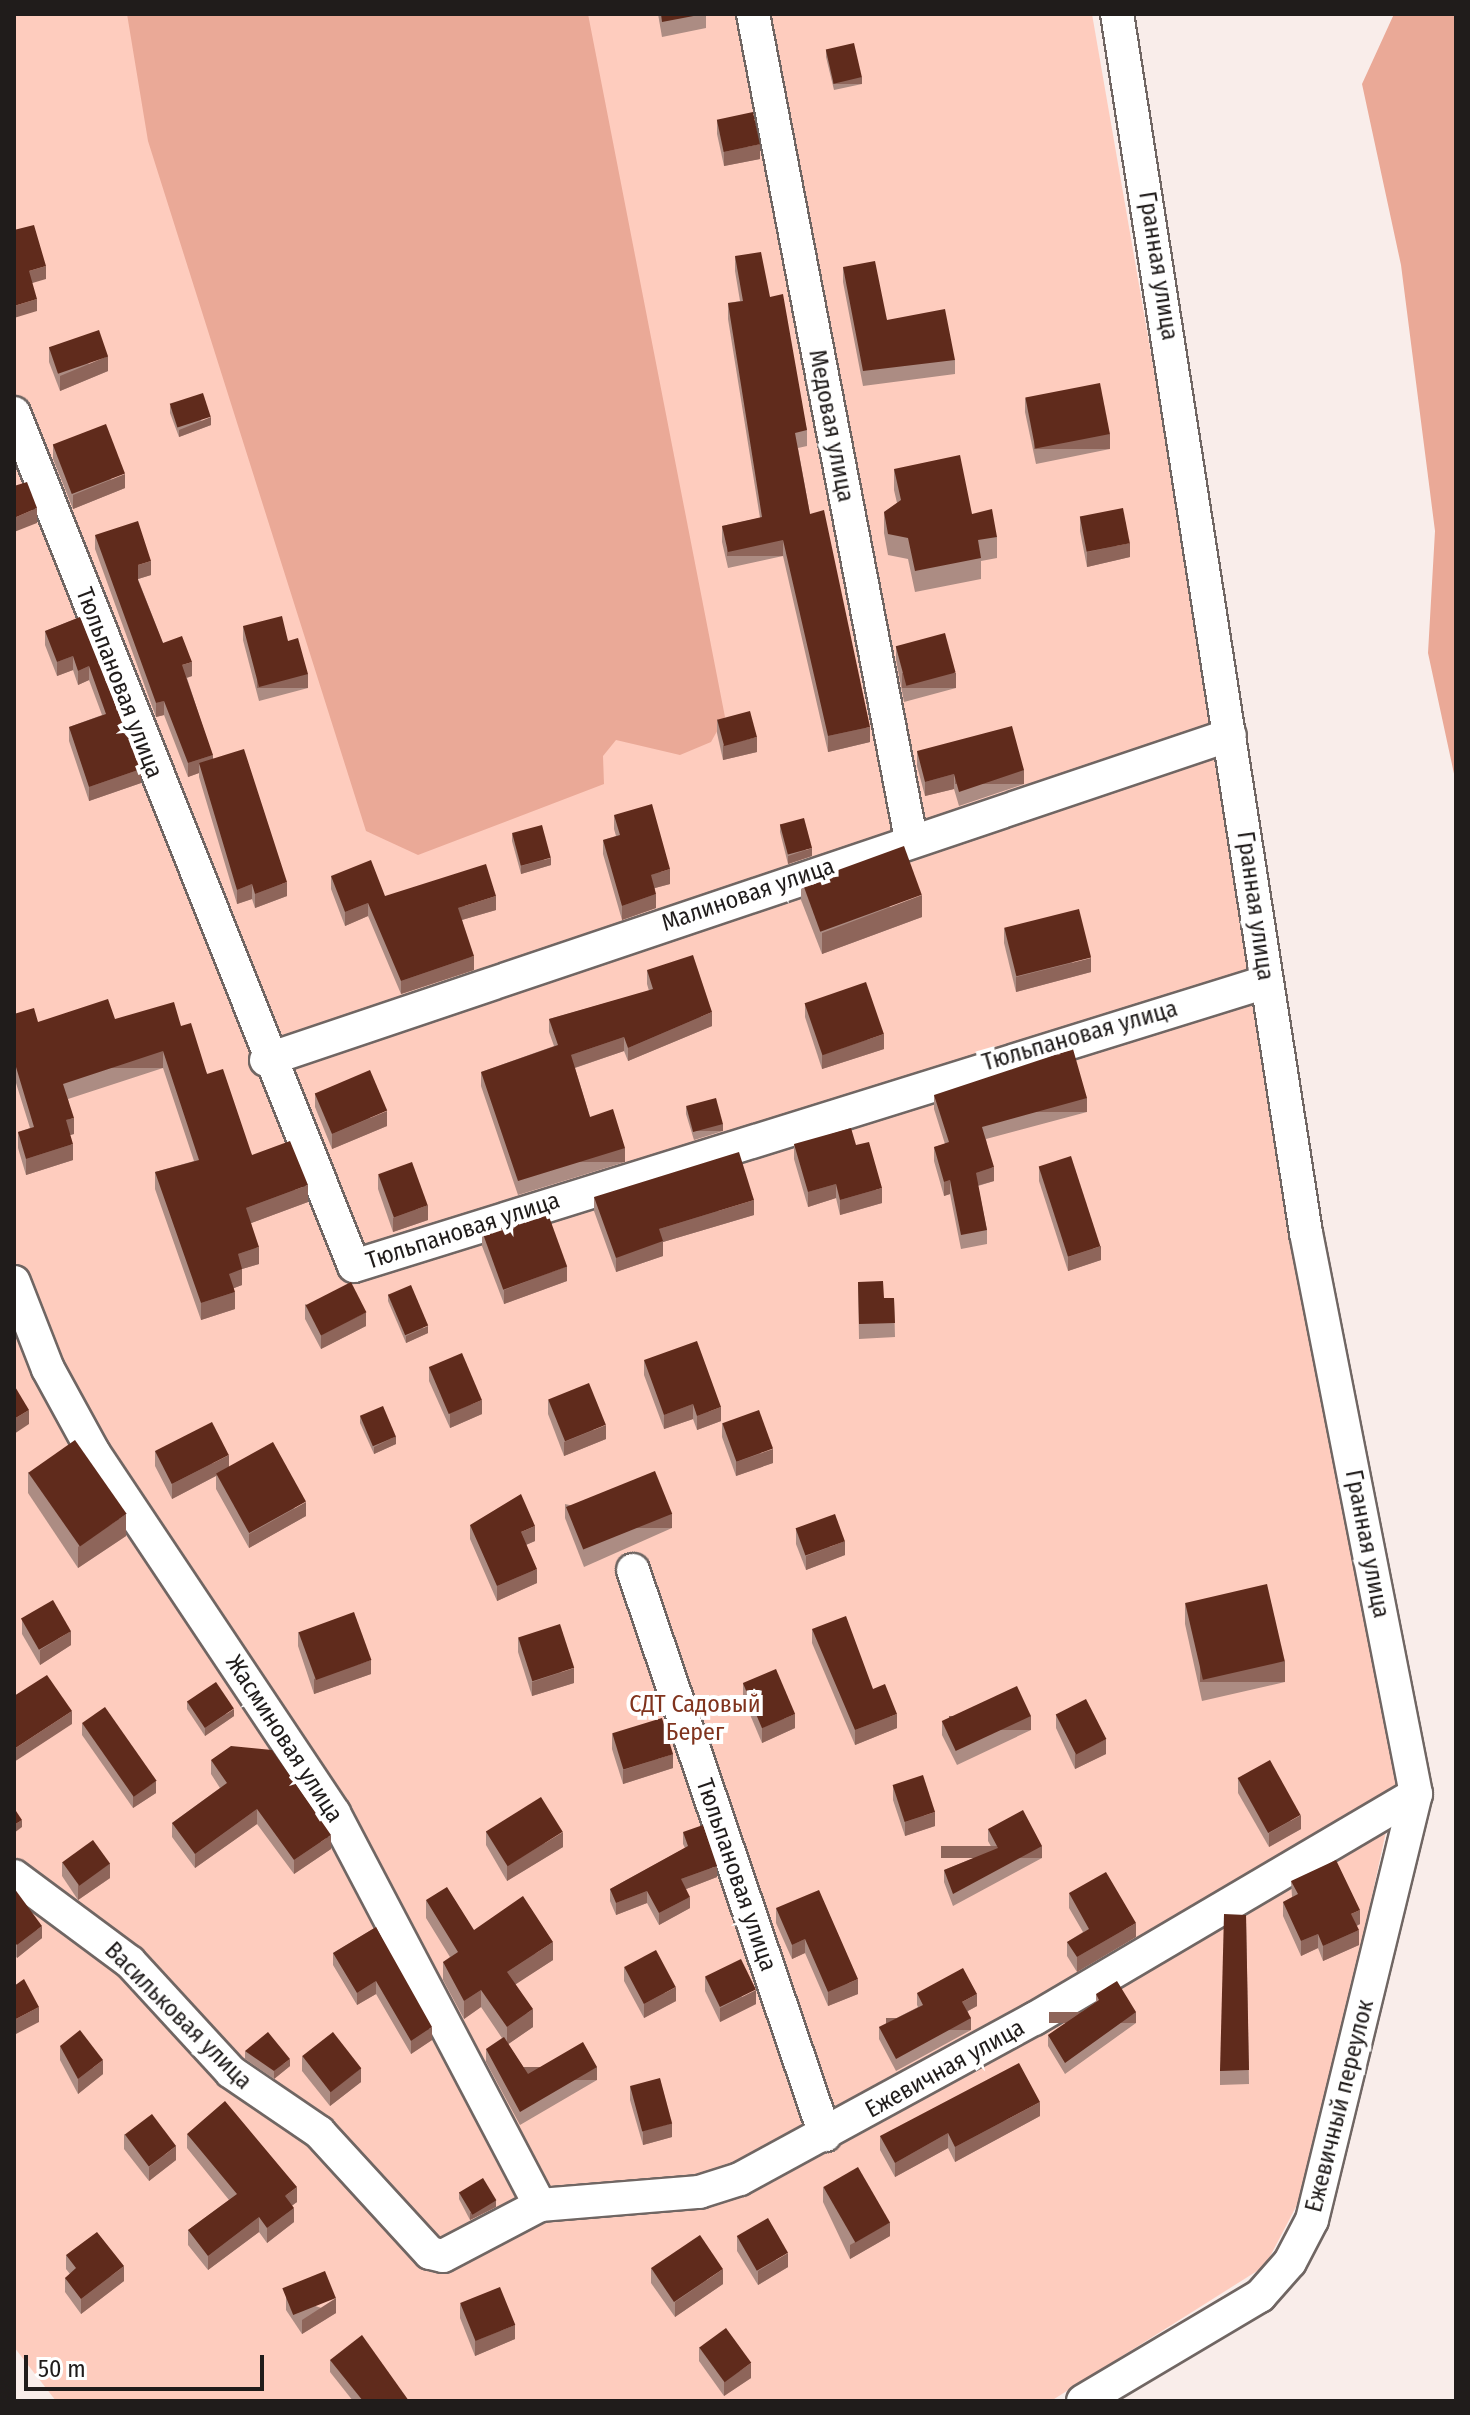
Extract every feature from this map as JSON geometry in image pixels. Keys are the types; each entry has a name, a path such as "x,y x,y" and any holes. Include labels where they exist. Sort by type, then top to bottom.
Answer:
{"street":[{"name":"Медовая улица","path":"753,14 911,839"},
{"name":"Гранная улица","path":"1117,14 1306,1233 1416,1794"},
{"name":"Тюльпановая улица","path":"14,413 266,1060 354,1266 362,1269 610,1181 1266,982"},
{"name":"Малиновая улица","path":"266,1060 911,839 1230,735"},
{"name":"Жасминовая улица","path":"14,1282 48,1369 94,1453 334,1813 540,2205"},
{"name":"Тюльпановая улица","path":"633,1570 825,2135"},
{"name":"Ежевичная улица","path":"443,2256 540,2205 699,2192 825,2135 1416,1794"},
{"name":"Ежевичный переулок","path":"1083,2401 1260,2296 1290,2262 1312,2220 1416,1794"},
{"name":"Васильковая улица","path":"14,1876 130,1962 231,2072 319,2132 430,2253 443,2256"}],"green space":[{"name":"СДТ Садовый Берег","path":"14,14 1092,14 1398,1776 1311,2178 1265,2266 1051,2401 56,2401 14,2347"}],"shaded area":[{"path":"127,14 588,14 725,717 711,742 680,755 616,740 603,756 604,784 418,855 366,831 148,141"},
{"path":"1394,14 1456,14 1456,783 1428,653 1435,531 1401,265 1362,84"}],"building":[{"path":"661,14 704,14 662,22"},
{"path":"854,43 862,77 834,84 826,50"},
{"path":"753,112 760,144 724,152 717,120"},
{"path":"34,225 46,266 29,271 37,299 14,306 14,230"},
{"path":"761,252 770,297 783,294 807,430 795,433 810,514 824,510 870,727 828,736 783,540 728,552 722,526 762,517 728,303 743,301 735,256"},
{"path":"875,261 887,320 945,309 955,360 863,371 843,267"},
{"path":"99,330 108,356 58,374 49,347"},
{"path":"1100,383 1110,434 1035,449 1025,398"},
{"path":"203,393 211,417 177,428 170,404"},
{"path":"106,424 125,473 72,494 53,444"},
{"path":"960,455 972,514 992,509 997,537 978,540 981,558 915,571 908,538 888,534 884,512 901,500 894,469"},
{"path":"27,482 37,508 14,518 14,486"},
{"path":"1123,508 1130,543 1087,552 1080,516"},
{"path":"138,521 151,561 138,565 138,580 163,643 182,636 192,662 182,665 213,755 188,763 164,701 156,703 95,535"},
{"path":"282,616 288,641 298,638 308,674 259,687 243,626"},
{"path":"80,617 141,769 89,787 69,727 106,714 89,666 78,671 73,656 57,662 45,631"},
{"path":"945,633 956,673 906,686 896,646"},
{"path":"750,711 757,737 724,746 717,720"},
{"path":"1012,726 1024,770 959,792 954,774 925,782 917,751"},
{"path":"244,749 287,882 255,894 252,884 237,890 199,763"},
{"path":"652,804 670,869 651,875 656,894 622,906 603,840 620,835 614,815"},
{"path":"804,818 812,848 788,854 780,824"},
{"path":"542,825 551,858 521,866 512,833"},
{"path":"904,846 922,895 820,932 803,883"},
{"path":"371,860 385,896 486,864 496,896 458,908 474,956 401,981 368,903 345,912 331,876"},
{"path":"1079,909 1091,958 1016,976 1004,928"},
{"path":"693,955 712,1012 628,1048 624,1037 571,1055 590,1117 613,1109 625,1148 518,1181 481,1072 558,1045 549,1019 653,989 647,970"},
{"path":"866,982 884,1034 822,1055 805,1003"},
{"path":"108,999 115,1019 174,1002 181,1026 191,1023 207,1074 223,1069 252,1155 290,1141 308,1185 246,1208 259,1247 238,1254 242,1269 229,1274 235,1292 201,1303 155,1172 199,1160 163,1051 63,1084 74,1118 66,1120 73,1144 26,1159 18,1132 34,1127 14,1067 14,1014 34,1008 38,1022"},
{"path":"1073,1049 1087,1098 982,1127 994,1167 976,1173 987,1230 961,1235 950,1180 944,1182 934,1147 949,1142 934,1095"},
{"path":"370,1070 387,1111 332,1134 315,1093"},
{"path":"716,1098 723,1124 693,1132 686,1106"},
{"path":"851,1128 856,1145 869,1142 882,1188 840,1200 836,1184 808,1192 794,1144"},
{"path":"739,1152 754,1200 659,1229 663,1241 616,1258 594,1197"},
{"path":"1071,1156 1100,1246 1068,1257 1039,1167"},
{"path":"412,1162 428,1205 394,1218 378,1174"},
{"path":"547,1211 567,1266 503,1290 483,1234"},
{"path":"883,1281 884,1298 894,1298 895,1323 859,1324 858,1282"},
{"path":"351,1282 366,1312 321,1335 306,1305"},
{"path":"411,1285 428,1326 405,1335 388,1295"},
{"path":"697,1341 721,1407 697,1416 693,1404 664,1415 644,1360"},
{"path":"462,1353 482,1400 449,1414 429,1367"},
{"path":"589,1383 606,1425 565,1441 548,1399"},
{"path":"14,1385 29,1410 14,1419"},
{"path":"383,1406 396,1436 373,1446 360,1416"},
{"path":"759,1410 773,1449 736,1462 722,1423"},
{"path":"212,1422 229,1455 172,1484 155,1451"},
{"path":"75,1440 127,1514 80,1546 28,1473"},
{"path":"273,1442 306,1501 249,1533 216,1474"},
{"path":"655,1471 672,1514 583,1550 566,1507"},
{"path":"521,1494 535,1526 521,1532 537,1569 497,1586 470,1525"},
{"path":"835,1514 845,1541 805,1556 796,1528"},
{"path":"1267,1584 1285,1661 1203,1680 1185,1603"},
{"path":"53,1600 71,1631 39,1650 21,1618"},
{"path":"354,1612 371,1660 316,1680 299,1632"},
{"path":"846,1616 873,1689 885,1684 897,1714 855,1730 812,1629"},
{"path":"560,1624 574,1668 532,1681 518,1638"},
{"path":"776,1669 795,1714 762,1728 743,1683"},
{"path":"47,1675 72,1711 14,1749 14,1696"},
{"path":"216,1682 234,1709 205,1728 187,1702"},
{"path":"1017,1686 1031,1716 956,1751 942,1721"},
{"path":"1086,1699 1106,1739 1076,1755 1056,1714"},
{"path":"105,1707 157,1781 134,1797 82,1723"},
{"path":"662,1718 673,1754 623,1770 612,1733"},
{"path":"231,1746 272,1750 331,1835 294,1860 257,1809 195,1854 172,1823 227,1783 211,1760"},
{"path":"1270,1760 1301,1815 1268,1833 1238,1778"},
{"path":"923,1775 935,1812 905,1822 893,1785"},
{"path":"541,1797 563,1832 508,1866 486,1831"},
{"path":"14,1808 22,1820 14,1825"},
{"path":"1023,1810 1042,1846 953,1894 944,1870 998,1848 988,1829"},
{"path":"703,1825 717,1866 681,1879 690,1897 659,1913 647,1891 616,1903 610,1889 688,1846 683,1832"},
{"path":"93,1840 110,1863 79,1886 62,1862"},
{"path":"1336,1860 1360,1910 1351,1914 1359,1930 1323,1946 1318,1934 1301,1941 1283,1902 1298,1894 1291,1881"},
{"path":"1106,1872 1136,1923 1077,1957 1067,1942 1089,1929 1069,1893"},
{"path":"447,1887 474,1930 523,1896 553,1942 507,1972 533,2009 507,2027 481,1990 464,2001 443,1962 458,1952 426,1900"},
{"path":"14,1888 42,1926 17,1945 14,1942"},
{"path":"819,1890 858,1979 828,1992 805,1939 792,1945 776,1908"},
{"path":"1224,1914 1246,1915 1249,2070 1220,2071"},
{"path":"376,1927 432,2027 411,2041 376,1981 357,1993 333,1953"},
{"path":"656,1950 676,1987 644,2004 624,1967"},
{"path":"741,1959 756,1990 720,2007 705,1977"},
{"path":"963,1968 977,1994 962,2002 971,2018 896,2059 879,2027 923,2005 917,1993"},
{"path":"24,1979 39,2007 14,2020 14,1986"},
{"path":"1117,1981 1136,2012 1065,2063 1048,2035 1099,2000 1096,1994"},
{"path":"80,2030 103,2060 78,2079 60,2046"},
{"path":"268,2032 290,2059 274,2071 245,2051"},
{"path":"333,2032 361,2068 331,2092 302,2056"},
{"path":"504,2037 528,2074 583,2042 597,2067 520,2112 486,2049"},
{"path":"1019,2063 1040,2102 955,2147 948,2133 895,2163 880,2136"},
{"path":"660,2078 672,2123 642,2131 630,2086"},
{"path":"225,2101 297,2187 285,2196 294,2208 267,2228 259,2217 208,2256 188,2230 237,2194 187,2134"},
{"path":"152,2114 176,2146 149,2166 125,2134"},
{"path":"858,2167 890,2222 855,2242 823,2187"},
{"path":"483,2178 496,2200 472,2215 459,2192"},
{"path":"768,2218 788,2253 757,2271 737,2236"},
{"path":"97,2232 124,2266 81,2299 65,2278 76,2268 66,2255"},
{"path":"700,2235 723,2269 674,2302 651,2268"},
{"path":"325,2271 336,2298 293,2315 282,2288"},
{"path":"500,2287 515,2325 475,2341 460,2303"},
{"path":"726,2328 751,2363 725,2382 699,2347"},
{"path":"362,2335 409,2401 363,2401 330,2360"}]}
